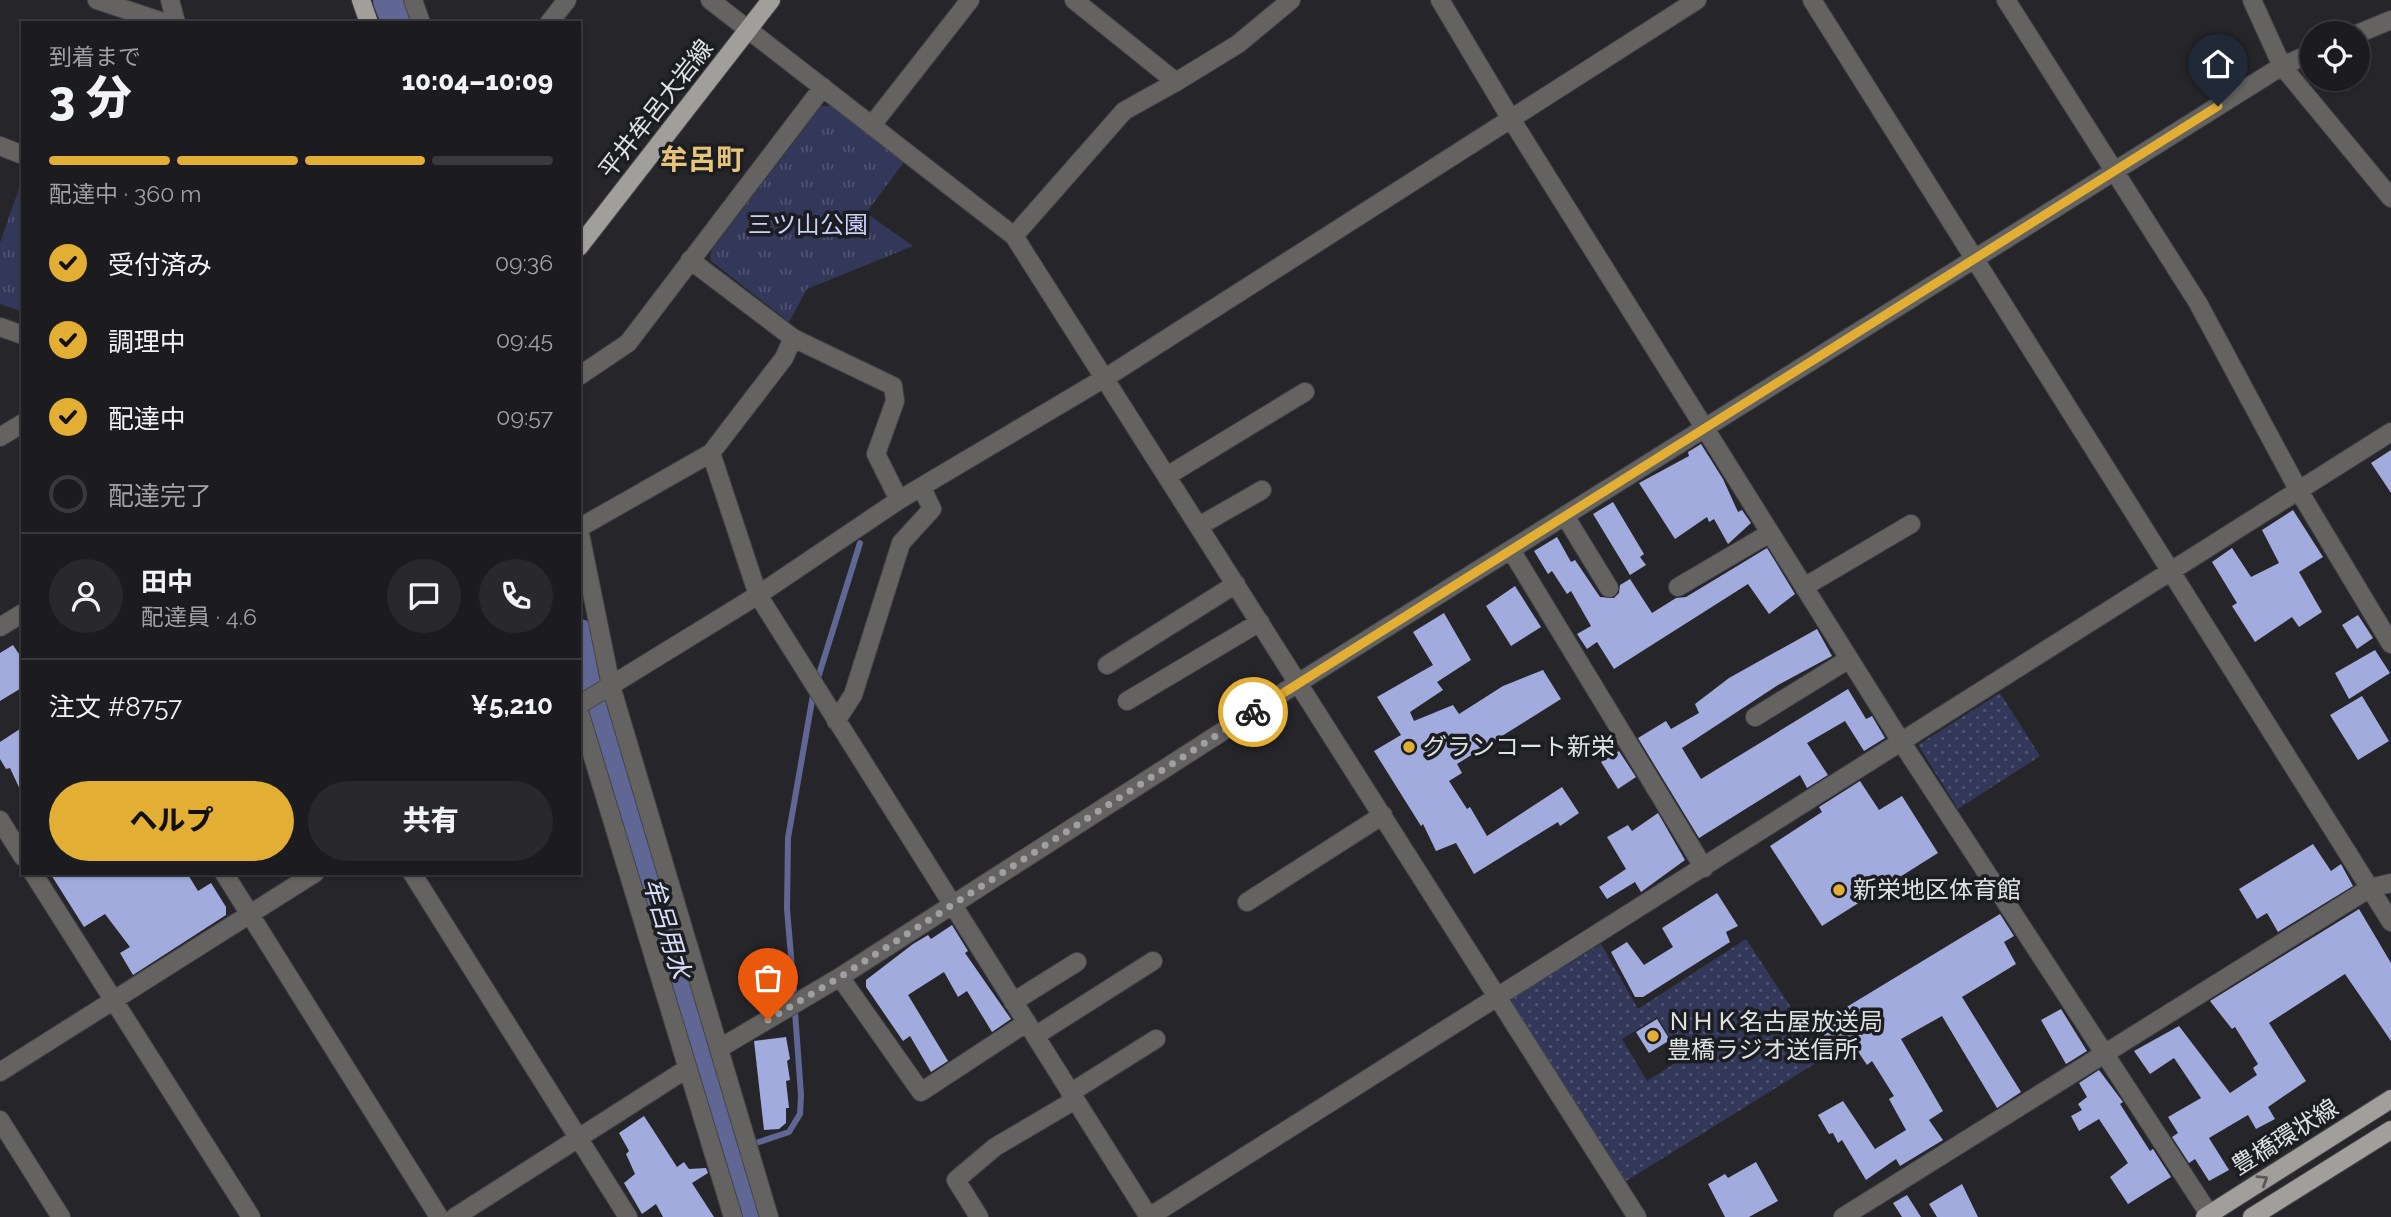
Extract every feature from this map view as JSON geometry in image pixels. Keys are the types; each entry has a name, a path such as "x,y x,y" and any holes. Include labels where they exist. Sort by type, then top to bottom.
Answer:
{"main road":[{"path":"361,0 368,21"},
{"name":"平井牟呂大岩線","path":"581,245 645,166 771,0"},
{"name":"豊橋環状線","path":"2209,1216 2391,1099"},
{"name":"豊橋環状線","path":"2252,1217 2391,1130"}],"street":[{"path":"97,0 160,21"},
{"path":"170,0 175,21"},
{"path":"413,0 420,21"},
{"path":"550,21 566,0"},
{"path":"710,0 1014,236 1637,1217"},
{"path":"872,125 971,0"},
{"path":"1074,0 1176,82"},
{"path":"1014,236 1124,111 1238,44 1292,0"},
{"path":"1440,0 1511,119 1902,743 2107,1053 2209,1216"},
{"path":"733,1217 582,705 758,595 899,500 1105,378 1697,0"},
{"path":"1812,0 2169,573 2391,922"},
{"path":"2006,0 2113,173 2198,303 2299,491 2391,644"},
{"path":"2252,0 2282,66 2390,194"},
{"path":"2370,29 2391,20"},
{"path":"720,1048 840,977 1298,682 2282,66 2300,58"},
{"path":"581,375 628,343 823,87"},
{"path":"0,146 21,154"},
{"path":"690,260 793,338 893,387 895,401 876,454 899,500"},
{"path":"0,327 21,334"},
{"path":"581,527 711,453 784,358 793,338"},
{"path":"1167,476 1306,392"},
{"path":"0,437 21,424"},
{"path":"711,453 758,595 951,906 1149,1217 2391,432"},
{"path":"836,721 853,695 901,543 932,509 922,488"},
{"path":"1199,526 1262,489"},
{"path":"1566,516 1609,587"},
{"path":"1804,587 1911,524"},
{"path":"1678,587 1770,533"},
{"path":"581,539 608,688 720,1048 769,1217"},
{"path":"1511,550 1704,868"},
{"path":"1107,665 1236,584"},
{"path":"0,627 21,614"},
{"path":"1127,701 1260,622"},
{"path":"1755,718 1849,659"},
{"path":"1247,902 1382,815"},
{"path":"0,820 21,854"},
{"path":"34,875 251,1217"},
{"path":"225,875 439,1217"},
{"path":"0,1072 312,875"},
{"path":"413,875 628,1217"},
{"path":"1843,1217 2370,888 2391,883"},
{"path":"840,977 921,1092 1153,961"},
{"path":"1013,1002 1077,962"},
{"path":"979,1217 956,1180 995,1147 1156,1039"},
{"path":"455,1217 580,1140 688,1068"},
{"path":"0,1120 61,1217"}],"green space":[{"name":"三ツ山公園","path":"821,106 832,106 904,162 866,213 913,246 807,289 789,322 710,260 711,251"},
{"path":"21,183 21,311 0,304 0,243"},
{"path":"2000,693 2040,756 1958,809 1918,745"},
{"path":"1746,939 1824,1058 1623,1183 1512,1007 1512,998 1601,944 1638,1009","holes":["1657,1017 1683,1058 1647,1081 1622,1039"]}],"building":[{"path":"1701,444 1723,479 1738,512 1742,510 1751,523 1728,544 1714,519 1709,522 1707,517 1675,539 1639,483 1689,456 1688,452"},
{"path":"2391,450 2391,493 2371,463"},
{"path":"1613,502 1644,554 1640,557 1646,565 1630,575 1593,514"},
{"path":"2293,510 2323,557 2299,572 2322,612 2299,627 2292,617 2255,642 2232,606 2237,603 2212,562 2232,548 2251,577 2279,563 2262,530"},
{"path":"1557,537 1571,562 1575,560 1600,597 1614,598 1619,593 1620,585 1630,579 1652,613 1676,598 1686,597 1767,548 1795,594 1769,614 1748,584 1614,669 1597,642 1587,649 1577,634 1591,626 1571,591 1567,594 1552,571 1548,574 1534,551"},
{"path":"1515,586 1541,627 1511,646 1486,606"},
{"path":"1444,613 1471,660 1437,682 1443,690 1410,712 1414,721 1453,705 1459,714 1503,686 1543,670 1561,699 1457,764 1462,773 1449,781 1467,809 1470,807 1487,836 1562,787 1579,813 1560,826 1558,822 1474,874 1456,843 1436,851 1423,824 1421,826 1374,751 1401,735 1377,697 1433,665 1413,632"},
{"path":"2358,615 2373,638 2357,649 2342,625"},
{"path":"1817,629 1832,656 1778,685 1682,748 1701,779 1848,689 1866,719 1872,716 1885,738 1864,751 1845,721 1807,743 1828,775 1807,788 1800,775 1699,838 1638,738 1666,721 1671,729 1699,713 1695,704 1729,678"},
{"path":"13,645 21,657 21,688 0,701 0,653"},
{"path":"2375,650 2390,673 2349,699 2335,673"},
{"path":"2362,696 2389,741 2358,760 2330,715"},
{"path":"21,728 21,792 10,768 6,769 0,759 0,742"},
{"path":"1619,751 1636,777 1618,789 1601,762"},
{"name":"新栄地区体育館","path":"1860,781 1879,810 1902,796 1938,853 1822,926 1770,846 1822,812 1819,807"},
{"path":"1658,813 1685,860 1641,892 1635,882 1607,899 1599,887 1626,869 1607,837 1628,825 1632,831"},
{"path":"2313,844 2331,871 2341,864 2353,886 2278,932 2267,913 2257,919 2239,889"},
{"path":"51,875 188,875 198,891 211,883 226,907 226,915 133,975 120,953 130,947 105,914 84,927"},
{"path":"1717,893 1738,926 1726,932 1730,942 1643,997 1635,997 1611,952 1627,942 1644,965 1673,947 1662,928"},
{"path":"2359,909 2391,963 2391,1041 2345,974 2269,1023 2306,1081 2268,1107 2275,1119 2256,1129 2248,1115 2209,1138 2229,1170 2209,1181 2195,1159 2189,1163 2172,1137 2178,1133 2168,1117 2201,1098 2174,1058 2150,1074 2134,1051 2179,1026 2230,1093 2257,1075 2253,1068 2258,1064 2235,1027 2232,1029 2210,1001"},
{"path":"2000,914 2014,936 2004,942 2016,964 1962,997 2021,1092 1997,1108 1942,1016 1901,1039 1943,1111 1929,1120 1943,1140 1900,1166 1896,1159 1866,1180 1842,1140 1838,1143 1833,1133 1829,1134 1818,1115 1843,1101 1875,1149 1906,1130 1889,1099 1894,1096 1872,1061 1867,1065 1849,1038 1833,1049 1817,1025"},
{"path":"952,925 968,951 965,953 1011,1019 992,1032 967,991 958,997 944,972 908,995 948,1061 931,1072 910,1036 903,1041 866,987 866,980 913,944 928,935 931,939"},
{"path":"2061,1009 2087,1051 2066,1064 2041,1020"},
{"name":"ＮＨＫ名古屋放送局 豊橋ラジオ送信所","path":"1657,1019 1670,1040 1649,1053 1636,1032"},
{"path":"786,1037 790,1080 786,1081 789,1108 786,1108 786,1123 779,1129 764,1130 754,1041"},
{"path":"2099,1070 2123,1102 2120,1104 2150,1151 2153,1149 2171,1177 2128,1204 2110,1177 2128,1163 2099,1119 2079,1131 2071,1116 2082,1110 2078,1104 2087,1097 2079,1083"},
{"path":"644,1116 677,1167 684,1162 689,1169 706,1168 708,1173 692,1183 714,1217 663,1217 656,1204 642,1214 624,1183 635,1174 626,1154 629,1151 619,1133"},
{"path":"1756,1162 1778,1201 1749,1217 1725,1217 1708,1184 1725,1174 1728,1178"},
{"path":"1962,1184 1978,1217 1937,1217 1929,1204"},
{"path":"1907,1195 1921,1217 1902,1217 1893,1203"}],"waterway":[{"name":"牟呂用水","path":"392,0 400,21"},
{"path":"817,681 860,543"},
{"name":"牟呂用水","path":"581,645 755,1217"},
{"path":"794,991 787,909 788,838 813,695"},
{"path":"756,1143 789,1132 800,1114 795,1012"}],"way so far":[{"path":"768,1020 840,977 1253,712"}],"place":[{"name":"グランコート新栄","path":"1409,747"},
{"name":"新栄地区体育館","path":"1839,890"},
{"name":"ＮＨＫ名古屋放送局 豊橋ラジオ送信所","path":"1653,1036"}],"district":[{"name":"牟呂町","path":"702,159"}],"route":[{"path":"1253,712 2218,106"}]}
